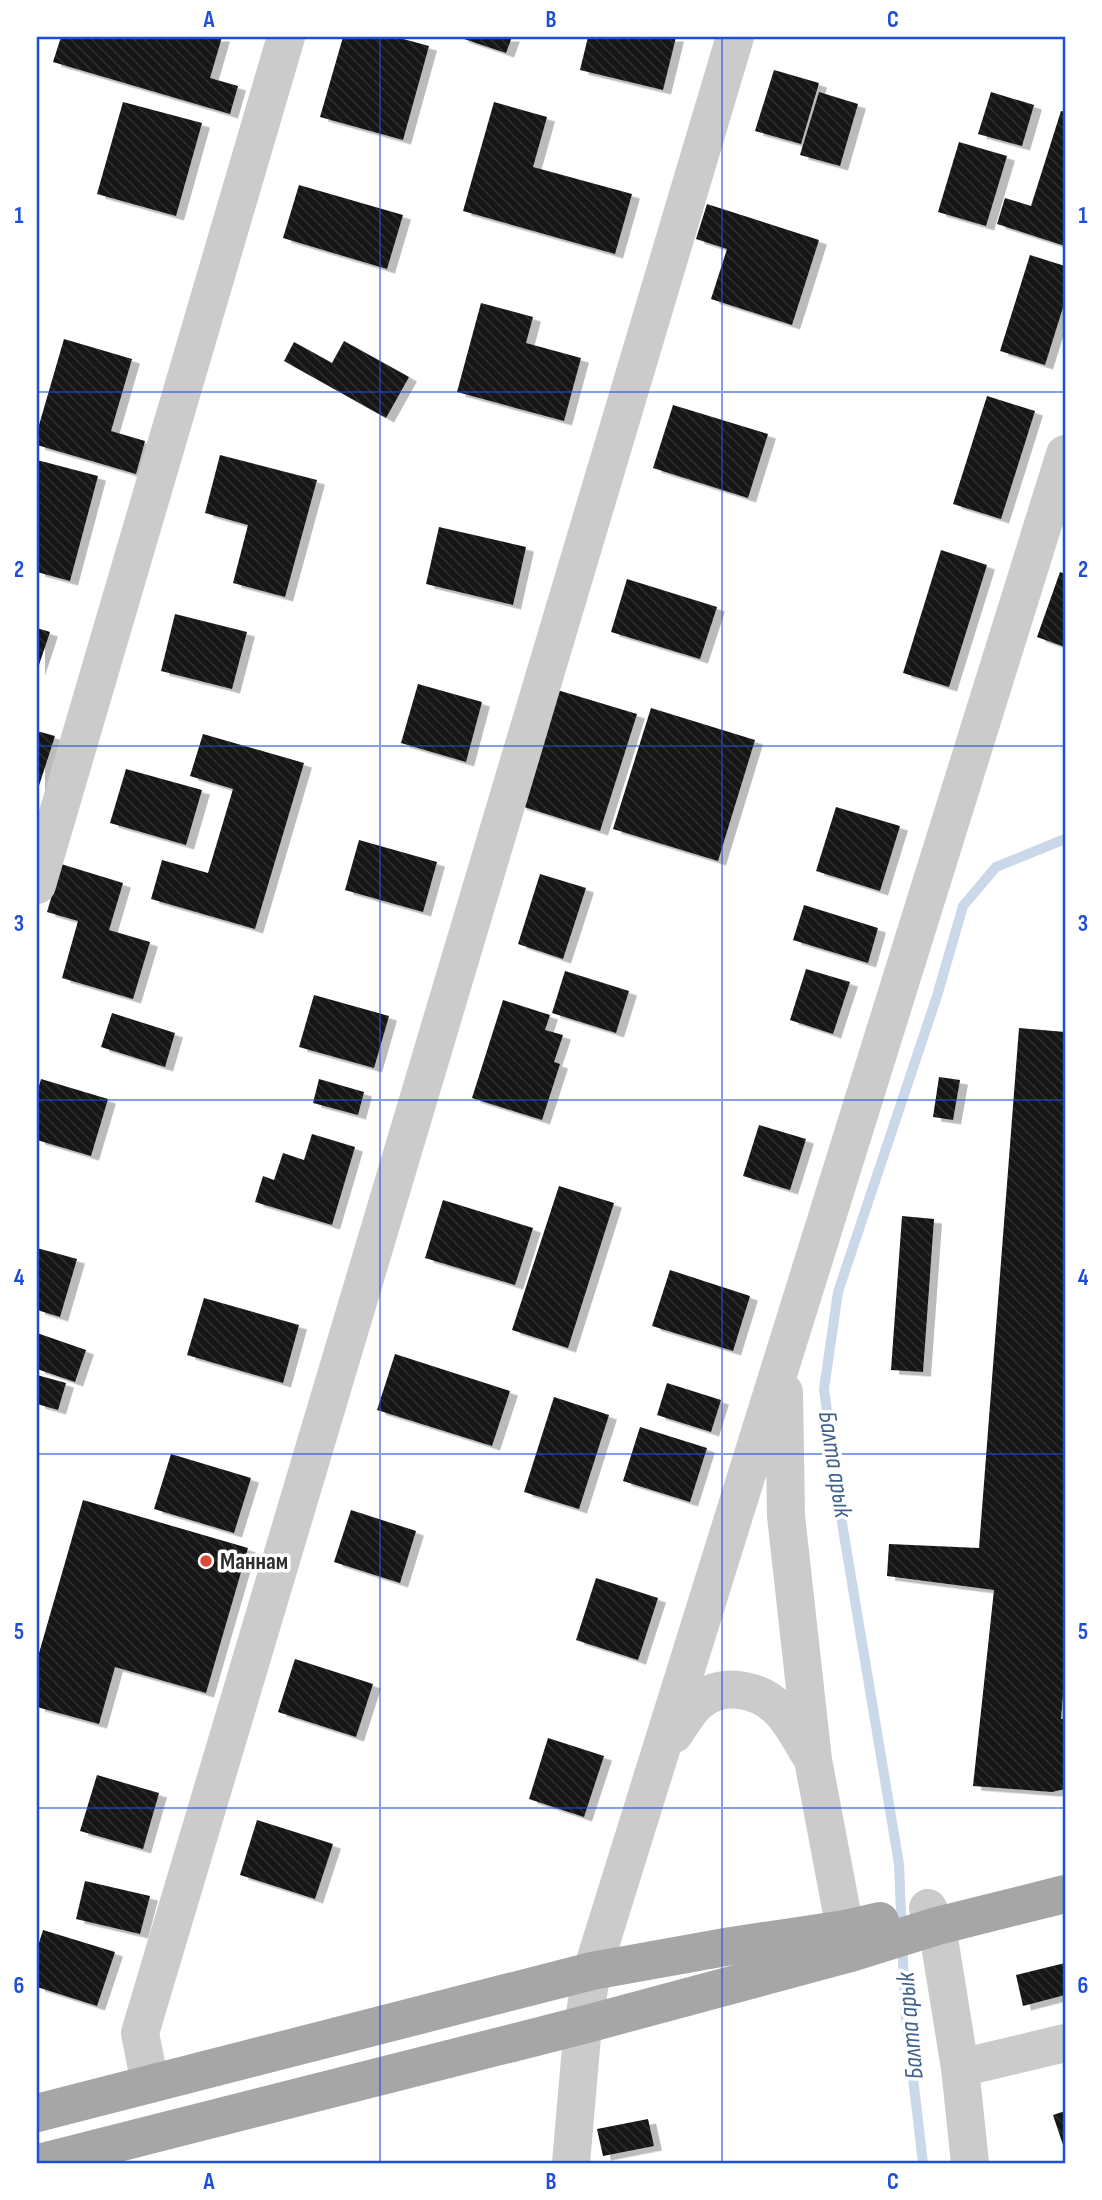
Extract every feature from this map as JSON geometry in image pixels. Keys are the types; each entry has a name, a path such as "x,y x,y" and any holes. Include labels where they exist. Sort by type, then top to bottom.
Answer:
{"main road":[{"path":"40,2163 583,2025 932,1917 1065,1872"},
{"path":"932,1917 1065,1894"},
{"path":"37,2113 592,1971 859,1938"}],"street":[{"path":"37,886 285,37"},
{"path":"150,2084 140,2033 735,37"},
{"path":"571,2163 583,2025 592,1971 1065,454"},
{"path":"784,1358 786,1516 813,1760 859,1938"},
{"path":"663,1749 696,1704 712,1692 738,1689 762,1695 781,1711 813,1760"},
{"path":"932,1917 960,2068 970,2163"},
{"path":"960,2068 1065,2043"}],"building":[{"path":"61,37 222,37 210,78 238,86 230,114 53,62"},
{"path":"343,37 396,37 429,46 403,140 320,117"},
{"path":"458,37 512,37 506,53"},
{"path":"588,37 676,37 663,90 580,70"},
{"path":"774,70 819,83 801,144 755,131"},
{"path":"819,92 858,104 840,166 800,155"},
{"path":"991,92 1034,105 1022,146 978,134"},
{"path":"123,102 202,123 176,216 97,194"},
{"path":"494,102 547,117 533,167 632,194 615,254 463,211"},
{"path":"1061,111 1065,112 1065,246 997,224 1005,198 1031,206"},
{"path":"959,142 1007,156 986,226 938,212"},
{"path":"299,185 403,215 387,269 283,238"},
{"path":"707,204 819,240 792,325 711,299 727,249 696,239"},
{"path":"1030,255 1065,266 1065,301 1045,365 1000,351"},
{"path":"481,303 533,317 526,343 581,358 564,421 457,392"},
{"path":"64,339 132,359 111,431 145,441 136,474 37,445 37,432"},
{"path":"344,341 409,377 386,418 284,361 294,342 332,363"},
{"path":"987,396 1035,411 1001,519 953,504"},
{"path":"673,405 768,434 748,498 653,468"},
{"path":"220,455 317,480 285,597 233,583 248,525 205,513"},
{"path":"37,460 98,476 70,581 37,572"},
{"path":"439,527 526,547 513,605 426,584"},
{"path":"941,550 987,565 949,687 903,673"},
{"path":"1060,572 1065,574 1065,647 1037,637"},
{"path":"627,579 717,607 700,659 611,632"},
{"path":"175,614 247,632 232,689 161,671"},
{"path":"37,628 50,632 37,671"},
{"path":"418,684 482,702 466,762 401,743"},
{"path":"554,689 637,714 600,831 518,805"},
{"path":"651,708 755,740 718,861 613,829"},
{"path":"37,731 55,736 37,792"},
{"path":"203,734 304,763 255,929 151,899 162,860 208,873 233,789 190,776"},
{"path":"126,769 202,790 186,845 110,823"},
{"path":"836,807 900,826 880,891 816,871"},
{"path":"359,840 437,862 423,912 345,890"},
{"path":"61,864 123,883 109,930 150,942 133,999 62,978 78,921 47,912"},
{"path":"540,874 586,888 563,959 518,944"},
{"path":"804,905 878,928 868,963 793,940"},
{"path":"806,969 850,982 833,1034 790,1020"},
{"path":"565,971 629,991 616,1033 552,1013"},
{"path":"314,995 389,1016 374,1068 299,1047"},
{"path":"503,1000 550,1015 545,1030 563,1035 554,1062 560,1064 542,1120 472,1098"},
{"path":"112,1013 175,1033 165,1067 101,1047"},
{"path":"1019,1028 1065,1032 1065,1670 1061,1719 1065,1719 1065,1789 1052,1792 973,1786 994,1590 887,1576 889,1544 979,1548"},
{"path":"939,1077 960,1080 953,1120 933,1117"},
{"path":"41,1079 108,1099 91,1156 37,1140 37,1093"},
{"path":"319,1079 364,1092 358,1115 313,1103"},
{"path":"759,1125 806,1139 790,1190 743,1176"},
{"path":"312,1134 355,1147 332,1225 255,1202 263,1176 274,1180 283,1153 304,1160"},
{"path":"559,1186 614,1203 568,1348 512,1330"},
{"path":"443,1200 533,1228 515,1285 425,1258"},
{"path":"902,1216 934,1219 923,1372 891,1370"},
{"path":"37,1248 77,1259 60,1317 37,1310"},
{"path":"670,1270 750,1296 733,1351 652,1326"},
{"path":"204,1298 299,1325 283,1383 187,1355"},
{"path":"37,1333 86,1350 75,1382 37,1369"},
{"path":"395,1354 510,1391 492,1446 377,1410"},
{"path":"37,1375 66,1383 58,1410 37,1404"},
{"path":"667,1383 721,1400 711,1432 657,1415"},
{"path":"554,1397 609,1415 579,1509 524,1492"},
{"path":"640,1427 707,1448 690,1502 623,1481"},
{"path":"171,1454 251,1478 234,1533 154,1509"},
{"path":"83,1500 248,1548 206,1693 115,1667 99,1724 37,1707 37,1660"},
{"path":"351,1510 416,1531 400,1583 334,1562"},
{"path":"596,1578 658,1598 638,1660 576,1640"},
{"path":"295,1659 373,1684 356,1737 278,1712"},
{"path":"548,1738 604,1756 584,1817 529,1799"},
{"path":"97,1775 159,1793 143,1849 80,1831"},
{"path":"257,1820 333,1844 315,1899 240,1875"},
{"path":"85,1881 150,1896 140,1934 76,1919"},
{"path":"43,1930 115,1952 97,2006 37,1987 37,1949"},
{"path":"1065,1963 1065,1995 1023,2006 1016,1975"},
{"path":"1065,2111 1065,2151 1053,2115"},
{"path":"648,2119 654,2146 603,2156 597,2129"}],"waterway":[{"name":"Балта арык","path":"923,2163 905,2009 899,1864 843,1529 824,1389 838,1292 937,996 963,906 996,867 1065,839"}],"place":[{"name":"Маннам","path":"206,1561"}]}
